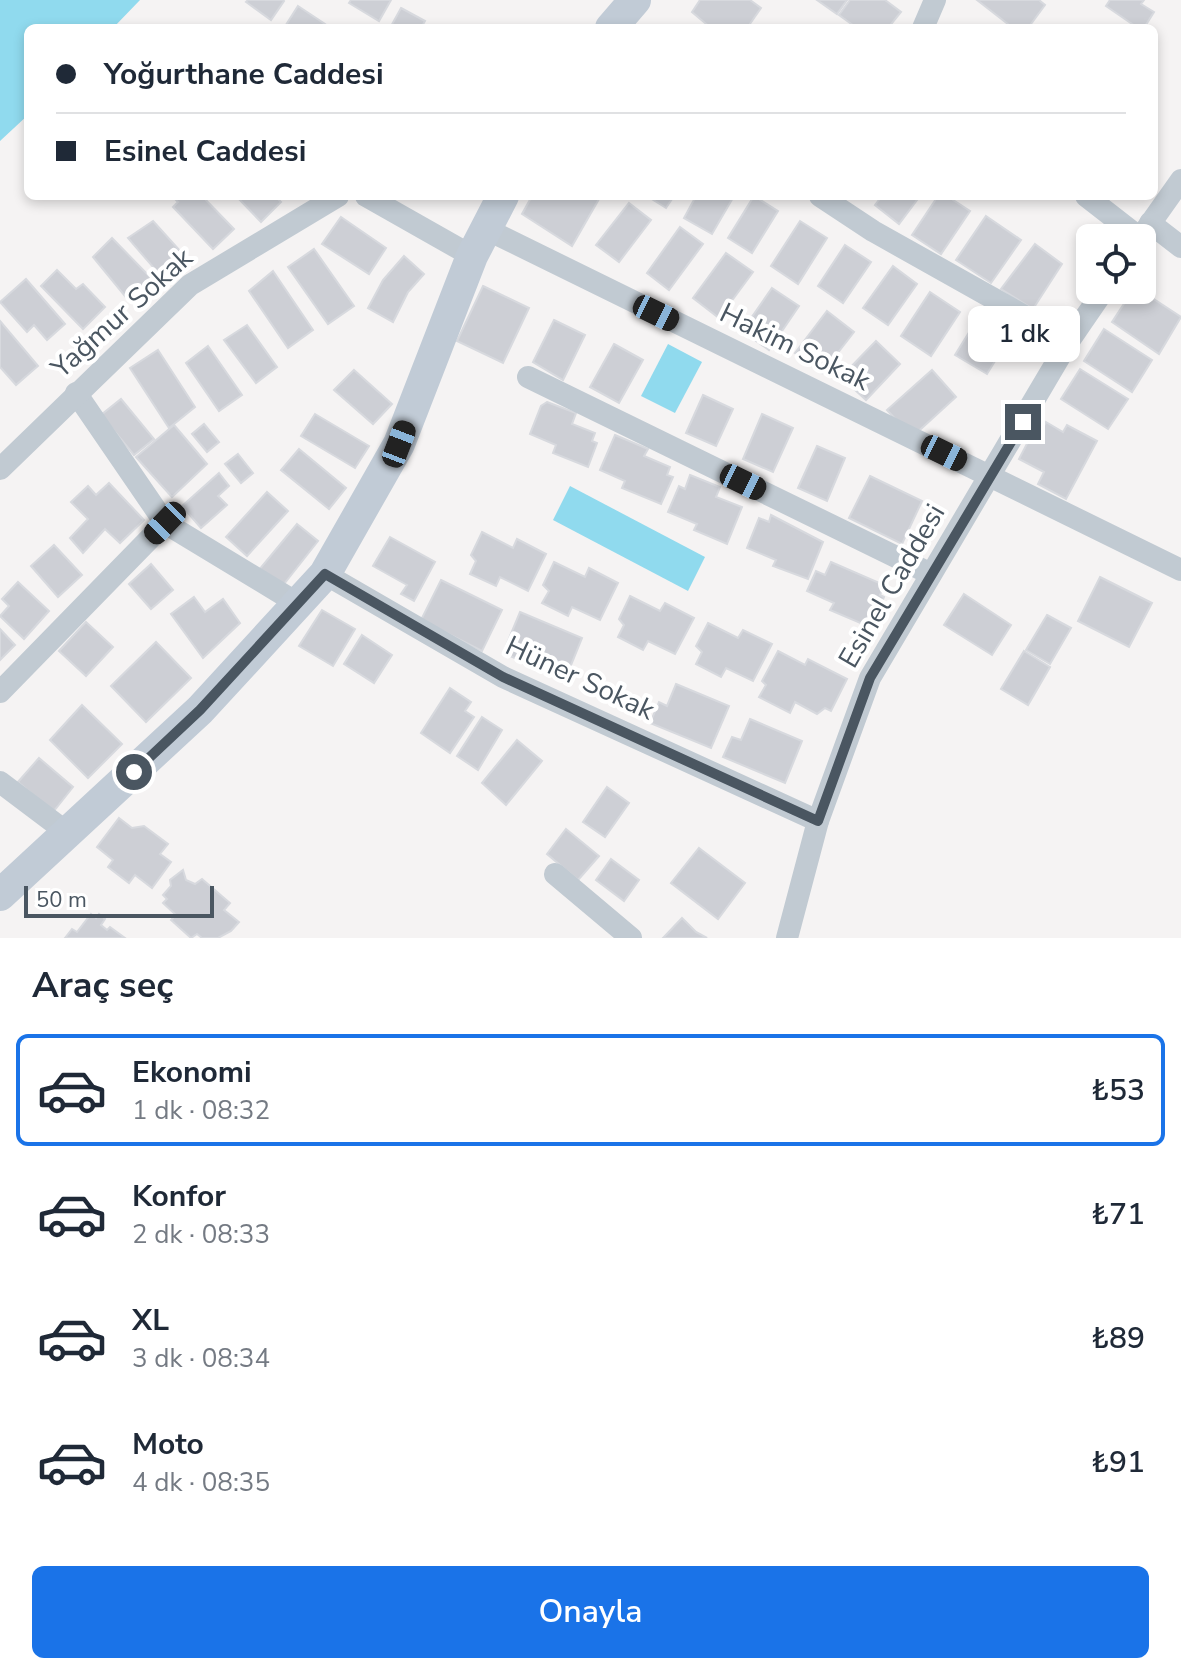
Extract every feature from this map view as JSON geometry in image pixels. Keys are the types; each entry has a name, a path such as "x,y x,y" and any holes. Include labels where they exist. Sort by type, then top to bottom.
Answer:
{"main road":[{"path":"614,24 635,0"},
{"path":"0,895 200,710 325,574 399,444 479,243 501,200"}],"street":[{"path":"925,24 935,0"},
{"path":"1149,224 1181,180"},
{"name":"Yağmur Sokak","path":"0,469 190,285 331,200"},
{"name":"Hakim Sokak","path":"376,200 479,243 992,476 1181,570"},
{"path":"826,200 873,231 1069,341"},
{"path":"1093,200 1135,224"},
{"path":"1156,235 1181,247"},
{"name":"Esinel Caddesi","path":"787,938 818,821 870,678 1069,341 1094,304"},
{"path":"528,377 931,574"},
{"path":"76,393 165,523 297,603"},
{"path":"0,692 165,523"},
{"name":"Hüner Sokak","path":"325,574 503,677 818,821"},
{"path":"0,782 69,834"},
{"path":"555,874 631,938"}],"water":[{"path":"0,0 140,0 117,24 24,24 24,119 0,141"},
{"path":"668,344 702,362 675,413 641,396"},
{"path":"570,486 705,557 688,591 553,520"}],"building":[{"path":"351,0 391,0 379,21 349,3"},
{"path":"700,0 750,0 761,8 750,24 706,24 692,12"},
{"path":"817,0 847,0 837,14"},
{"path":"850,0 885,0 901,12 891,24 851,24 839,15"},
{"path":"977,0 1039,0 1045,5 1031,24 1008,24"},
{"path":"1110,0 1144,0 1141,4 1154,12 1146,24 1132,24 1106,6"},
{"path":"284,1 271,20 246,2"},
{"path":"298,6 325,24 287,24"},
{"path":"401,8 425,21 423,24 392,24"},
{"path":"176,200 206,200 234,229 213,249 173,207 178,202"},
{"path":"240,200 281,202 261,222"},
{"path":"530,200 598,200 572,246 522,214"},
{"path":"653,200 671,200 666,208"},
{"path":"694,200 732,200 712,234 684,218"},
{"path":"752,200 760,200 778,211 752,253 728,238"},
{"path":"879,200 917,200 899,224 875,205"},
{"path":"935,200 953,200 970,211 941,254 912,235"},
{"path":"629,203 651,220 619,262 596,245"},
{"path":"986,216 1021,240 991,283 956,260"},
{"path":"341,217 386,248 369,274 322,244"},
{"path":"153,221 191,263 166,282 128,238"},
{"path":"800,221 827,238 798,284 771,266"},
{"path":"680,227 703,244 669,290 647,273"},
{"path":"112,238 151,278 129,301 93,257"},
{"path":"1035,244 1062,264 1033,309 1001,289"},
{"path":"845,245 871,262 843,303 818,286"},
{"path":"314,249 354,306 328,324 288,267"},
{"path":"726,253 753,272 719,318 693,298"},
{"path":"404,256 424,274 408,292 393,322 368,308 383,280"},
{"path":"893,266 917,284 888,325 863,308"},
{"path":"57,270 76,289 83,284 105,307 83,329 41,286"},
{"path":"273,271 313,330 288,348 249,291"},
{"path":"26,279 65,324 47,340 34,325 27,332 0,302"},
{"path":"483,286 529,308 503,363 457,341"},
{"path":"772,288 799,306 769,350 742,331"},
{"path":"930,292 960,312 931,356 901,336"},
{"path":"1156,301 1181,317 1159,354 1112,322 1124,304 1156,304"},
{"path":"827,311 854,332 822,373 795,353"},
{"path":"981,313 1013,332 987,374 955,355"},
{"path":"554,320 585,335 563,380 533,362"},
{"path":"0,321 38,366 16,385 0,367"},
{"path":"247,325 277,367 256,383 224,340"},
{"path":"1104,329 1152,360 1132,392 1084,361"},
{"path":"876,341 900,364 866,400 841,377"},
{"path":"614,344 643,360 619,403 590,387"},
{"path":"208,346 242,395 219,411 186,363"},
{"path":"158,350 195,407 169,428 130,368"},
{"path":"1080,369 1128,399 1108,429 1061,399"},
{"path":"354,370 392,404 373,424 334,390"},
{"path":"932,370 956,397 912,437 887,410"},
{"path":"703,395 733,409 716,446 686,433"},
{"path":"121,399 154,439 134,455 101,415"},
{"path":"547,402 576,413 572,424 595,433 592,441 597,443 588,467 553,453 556,445 530,434 541,406"},
{"path":"315,414 369,446 355,468 301,436"},
{"path":"762,414 793,428 773,472 743,459"},
{"path":"1046,422 1063,432 1067,425 1097,441 1066,499 1038,484 1044,472 1019,459 1032,434 1038,437"},
{"path":"204,424 219,442 207,452 192,434"},
{"path":"174,425 207,464 172,497 136,457"},
{"path":"615,435 648,449 644,456 670,467 667,475 673,477 661,504 622,488 625,481 600,470"},
{"path":"817,446 845,458 827,501 798,488"},
{"path":"299,449 346,488 329,509 281,470"},
{"path":"238,454 253,473 241,483 225,464"},
{"path":"219,473 229,486 218,496 227,505 201,528 182,506"},
{"path":"690,475 720,487 716,497 742,507 727,544 694,530 697,524 668,512 679,486 685,489"},
{"path":"870,476 922,501 902,544 849,518"},
{"path":"109,483 144,520 120,543 105,529 83,553 70,538 88,519 71,502 88,486 96,495"},
{"path":"267,492 288,511 247,556 226,537"},
{"path":"771,515 823,542 808,579 773,566 776,560 747,548 759,518 769,522"},
{"path":"297,524 318,541 280,589 258,571"},
{"path":"482,532 513,548 517,539 546,554 528,591 500,577 496,586 470,574 476,561 471,555"},
{"path":"390,537 435,562 414,601 401,594 407,585 373,566"},
{"path":"54,545 82,575 58,597 31,566"},
{"path":"554,562 585,577 589,568 618,583 600,620 572,607 568,616 542,603 549,591 543,585"},
{"path":"831,562 884,585 880,595 884,597 872,628 830,610 834,603 807,591 816,571 825,575"},
{"path":"151,564 173,590 151,609 129,584"},
{"path":"1100,577 1152,603 1129,647 1078,621"},
{"path":"441,580 502,610 482,651 421,620"},
{"path":"18,582 49,611 24,639 0,616 9,606 2,599"},
{"path":"964,594 1011,625 992,655 944,625"},
{"path":"630,596 660,611 665,603 694,618 675,654 648,641 643,650 618,637 624,625 619,619"},
{"path":"194,597 205,612 223,599 240,623 203,658 171,614"},
{"path":"322,610 355,629 333,666 299,646"},
{"path":"520,612 582,638 565,680 503,653"},
{"path":"1047,615 1071,628 1050,664 1026,650"},
{"path":"86,622 113,647 86,676 59,651"},
{"path":"708,623 738,638 743,630 772,644 753,681 726,668 721,677 696,664 702,652 696,646"},
{"path":"0,629 15,645 0,660"},
{"path":"362,635 392,655 374,683 344,664"},
{"path":"156,642 191,678 146,722 111,686"},
{"path":"778,651 805,665 808,659 847,679 831,711 825,708 817,714 795,702 790,713 759,697 766,685 762,681"},
{"path":"1024,651 1050,667 1028,705 1001,689"},
{"path":"676,684 729,706 711,748 650,723 659,702 667,706"},
{"path":"450,688 471,702 465,711 474,717 450,753 421,733"},
{"path":"82,705 122,744 88,778 50,740"},
{"path":"482,717 502,730 478,770 457,756"},
{"path":"750,719 802,741 785,783 723,757 732,737 741,740"},
{"path":"517,740 542,761 506,805 482,783"},
{"path":"39,758 73,787 53,812 18,782"},
{"path":"607,787 629,803 605,837 583,822"},
{"path":"119,818 132,828 144,826 168,844 160,854 171,862 152,888 135,875 129,883 108,867 113,860 97,847"},
{"path":"566,829 599,856 578,880 547,854"},
{"path":"699,848 745,883 718,919 671,883"},
{"path":"611,859 639,880 624,901 596,880"},
{"path":"183,870 186,880 195,884 202,879 230,903 224,910 239,922 231,931 218,938 202,938 197,934 191,938 171,920 176,915 163,903 167,899 163,895 171,886 170,880"},
{"path":"91,914 96,918 99,914 105,919 101,925 107,930 110,927 125,938 65,938 72,929 77,932"},
{"path":"682,918 696,932 707,938 663,938"}],"route":[{"path":"134,772 200,710 325,574 503,677 818,821 870,678 1023,422"}]}
